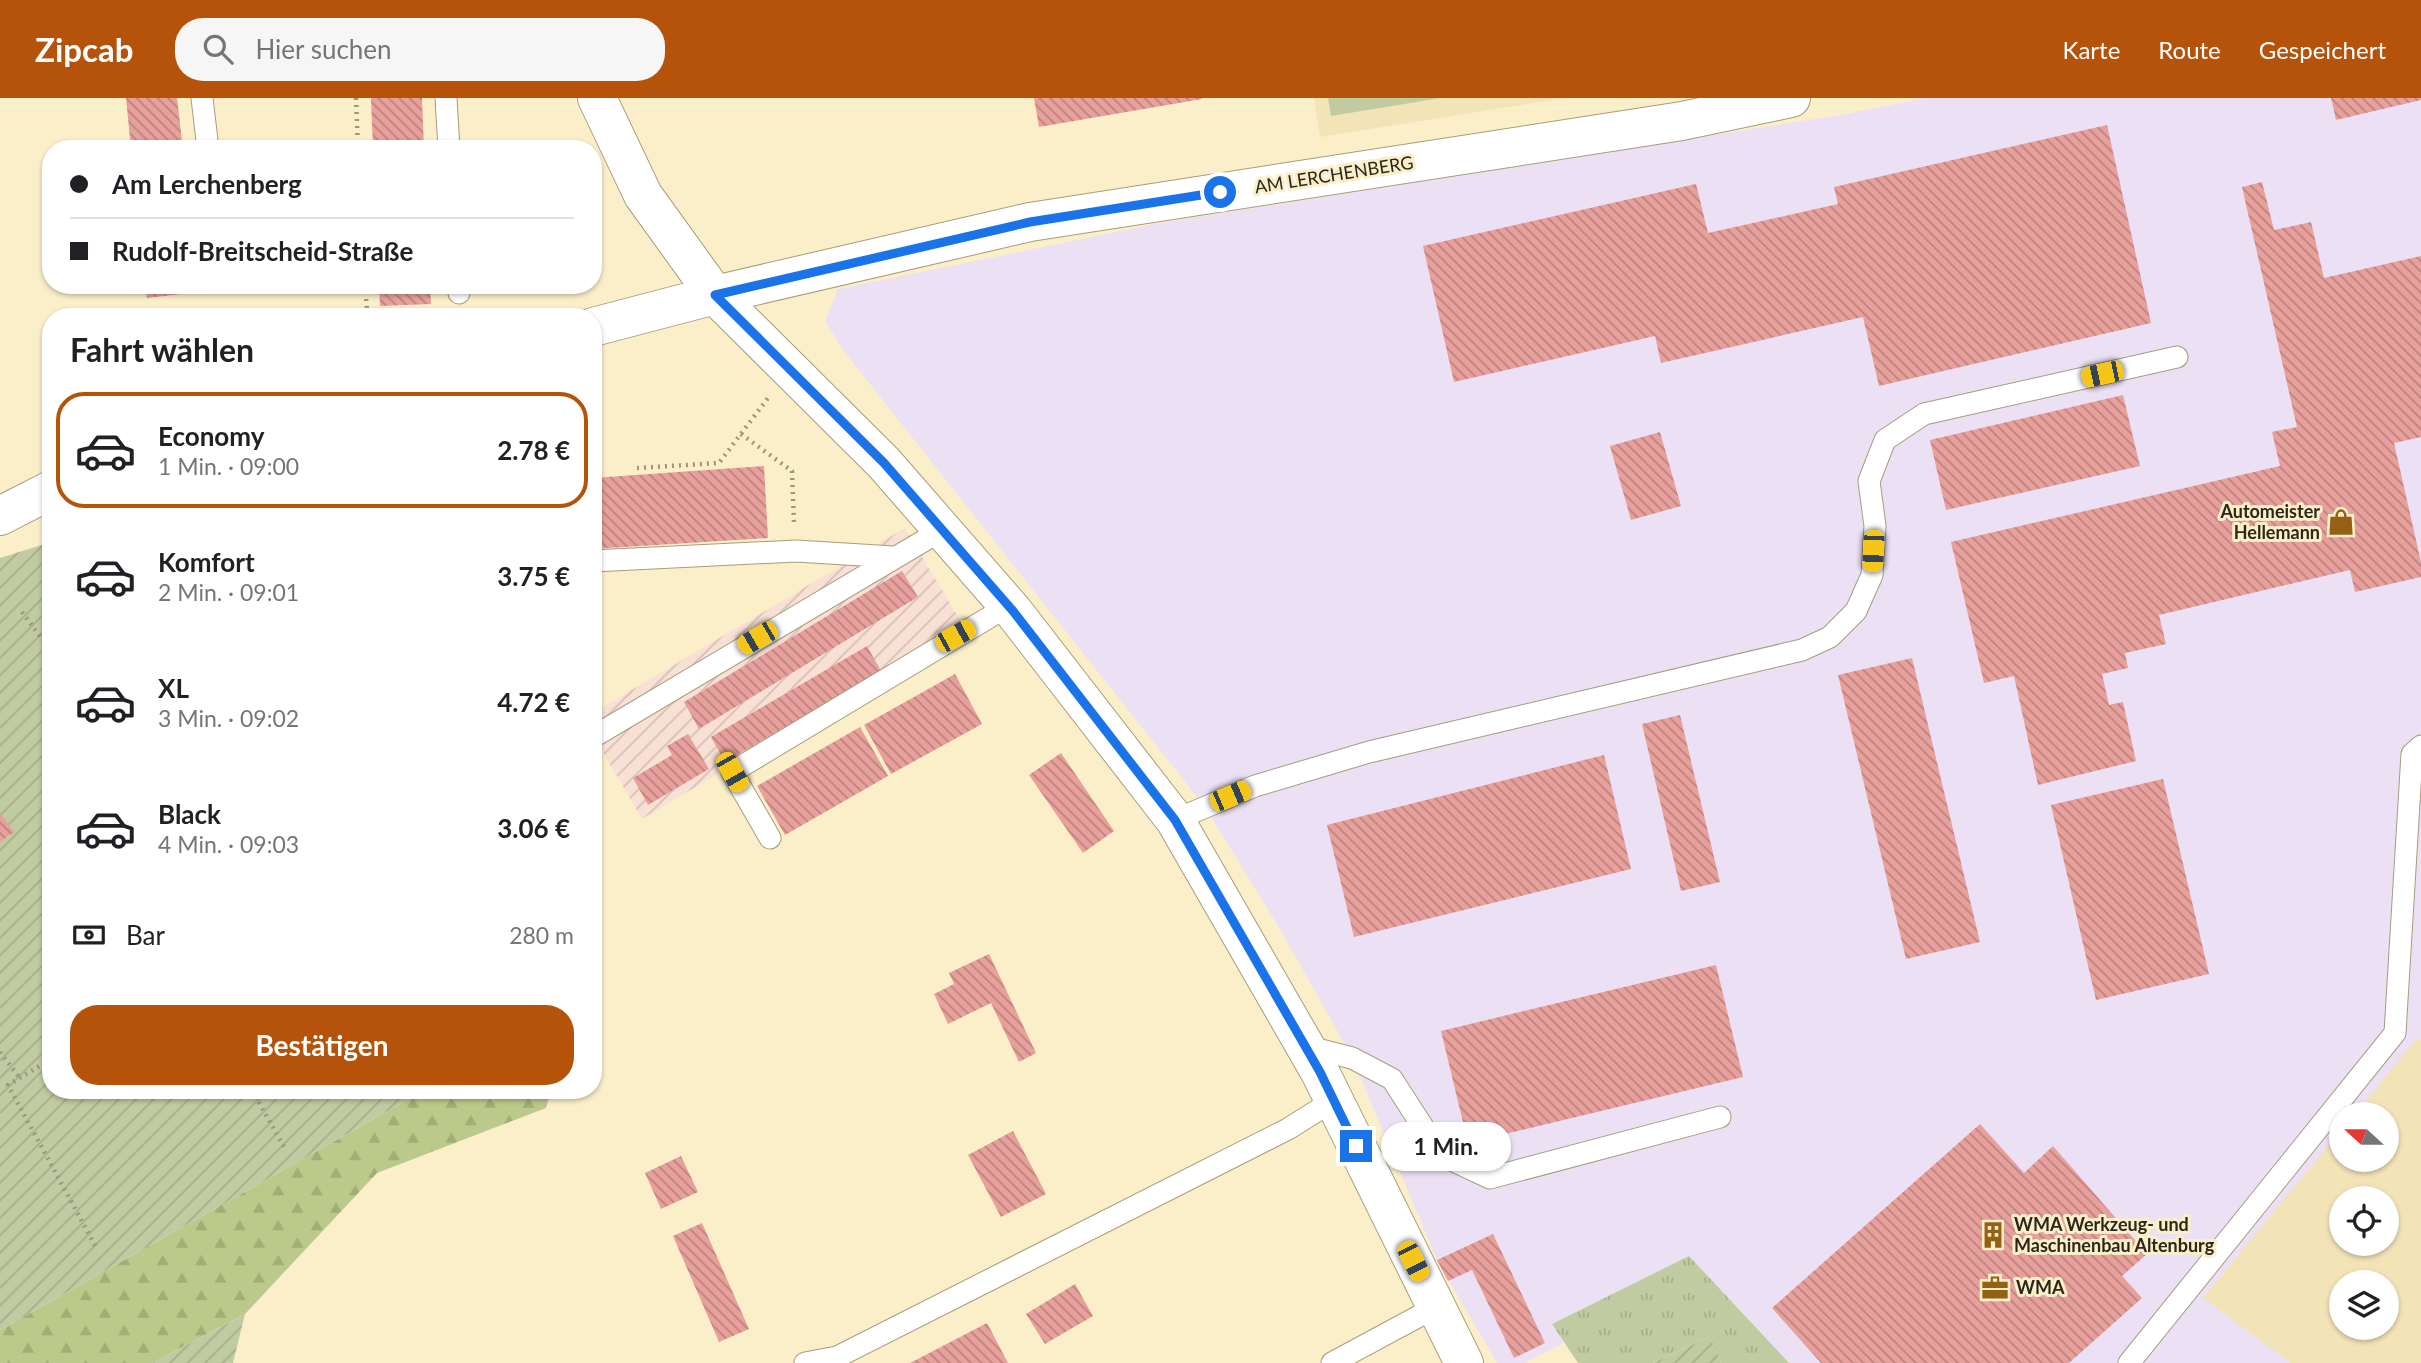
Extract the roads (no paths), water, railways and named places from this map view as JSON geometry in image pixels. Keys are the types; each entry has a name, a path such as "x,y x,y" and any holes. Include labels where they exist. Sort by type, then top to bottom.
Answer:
{"street":[{"path":"597,98 643,195 715,295 884,463 1008,606 1175,820 1334,1100 1464,1363"},
{"name":"AM LERCHENBERG","path":"602,325 715,295 1030,222 1680,110 1791,98"},
{"path":"0,516 42,495"}],"lane":[{"path":"202,98 207,140"},
{"path":"446,98 448,140"},
{"path":"1175,820 1255,786 1369,752 1802,650 1830,637 1856,611 1872,575 1875,526 1869,481 1885,440 1924,414 2178,357"},
{"path":"602,732 942,530"},
{"path":"602,561 796,551 894,557"},
{"path":"770,838 732,772 1008,606"},
{"path":"2129,1363 2395,1033 2412,754 2421,746"},
{"path":"1305,1046 1352,1058 1392,1079 1441,1154 1490,1178 1720,1116"},
{"path":"805,1363 837,1357 1288,1129 1334,1100"},
{"path":"1332,1363 1436,1307"}],"place":[{"name":"Automeister Hellemann","path":"2341,522"},
{"name":"WMA Werkzeug- und Maschinenbau Altenburg","path":"1993,1235"},
{"name":"WMA","path":"1995,1288"}]}
